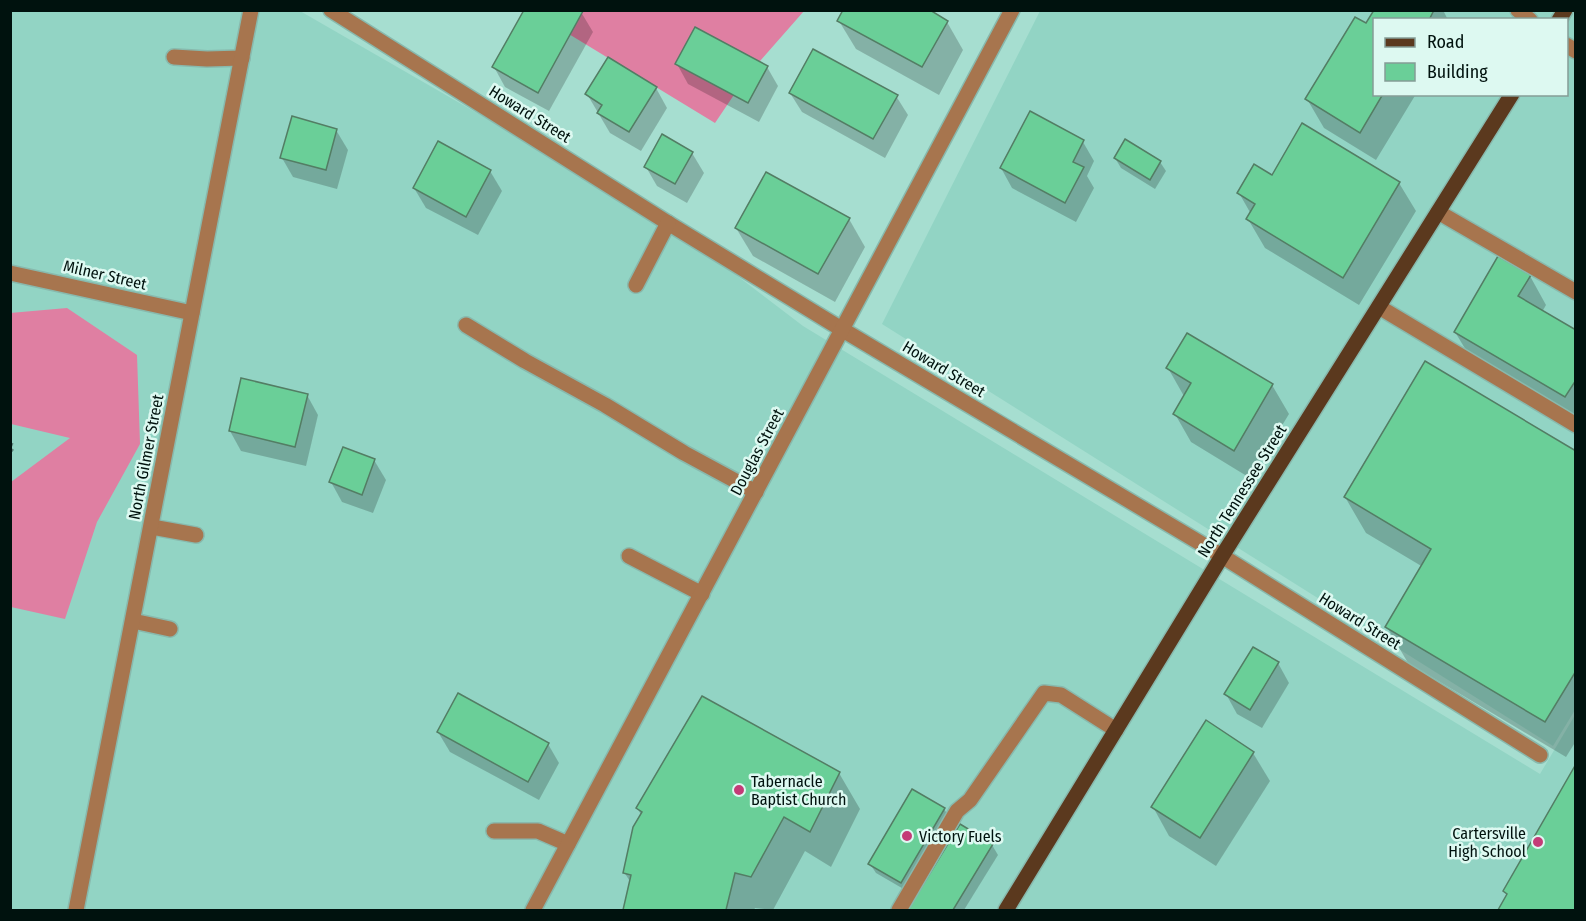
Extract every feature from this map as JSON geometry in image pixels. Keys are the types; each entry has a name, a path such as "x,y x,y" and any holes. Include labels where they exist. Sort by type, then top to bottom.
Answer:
{"main road":[{"name":"North Tennessee Street","path":"1006,910 1222,556 1511,96"}],"street":[{"name":"North Gilmer Street","path":"76,910 251,10"},
{"name":"Howard Street","path":"331,10 843,330 1222,556 1540,755"},
{"name":"Douglas Street","path":"533,910 1012,10"},
{"path":"174,57 242,58"},
{"path":"1438,212 1575,292"},
{"path":"636,285 668,222"},
{"name":"Milner Street","path":"10,273 192,313"},
{"path":"1379,307 1575,425"},
{"path":"466,325 684,453 756,492"},
{"path":"152,527 196,535"},
{"path":"629,556 702,594"},
{"path":"133,621 170,629"},
{"path":"899,910 957,811 970,800 1044,693 1061,695 1116,730"},
{"path":"494,831 538,831 568,844"}],"path":[{"path":"10,444 14,446 10,452"}],"shaded area":[{"path":"10,11 300,11 668,223 803,326 1540,774 1575,715 1575,910 11,910"},
{"path":"531,11 804,11 746,77 715,123"},
{"path":"1040,11 1575,11 1575,710 1553,746 882,324"},
{"path":"67,308 137,355 140,444 97,522 65,619 11,607 11,482 70,438 11,424 10,313"}],"building":[{"path":"524,10 583,11 538,93 492,67"},
{"path":"843,10 930,10 948,21 922,67 837,21"},
{"path":"1374,10 1434,10 1430,18 1373,18 1373,96 1382,96 1360,133 1305,99 1355,17 1366,23"},
{"path":"695,27 768,66 748,103 675,64"},
{"path":"813,49 898,95 873,139 789,93"},
{"path":"608,57 657,87 629,132 597,113 602,105 585,94"},
{"path":"1030,111 1084,140 1073,162 1084,167 1065,203 1000,168"},
{"path":"292,116 337,129 326,170 280,158"},
{"path":"1302,123 1400,182 1343,278 1246,219 1255,204 1237,193 1254,164 1272,175"},
{"path":"662,134 693,152 675,184 644,167"},
{"path":"1125,139 1161,161 1150,180 1114,158"},
{"path":"438,141 491,170 466,217 413,188"},
{"path":"766,172 850,218 818,274 735,228"},
{"path":"1498,256 1531,275 1518,296 1576,330 1576,380 1565,397 1454,332"},
{"path":"1187,333 1273,384 1234,451 1173,414 1191,383 1166,368"},
{"path":"1425,361 1576,451 1576,671 1545,722 1385,627 1431,549 1344,497"},
{"path":"241,378 308,394 295,447 229,431"},
{"path":"343,447 375,459 362,495 329,482"},
{"path":"1253,647 1279,662 1250,710 1224,694"},
{"path":"458,693 549,743 528,782 437,732"},
{"name":"Tabernacle Baptist Church","path":"702,696 840,772 810,832 784,817 751,877 735,873 726,910 623,910 631,875 623,873 633,827 642,812 636,808"},
{"path":"1206,720 1254,752 1200,838 1151,807"},
{"path":"1576,764 1576,910 1498,910 1507,894 1503,891"},
{"name":"Victory Fuels","path":"912,789 945,808 901,883 868,864"},
{"path":"960,824 993,844 953,910 908,909"}],"place":[{"name":"Tabernacle Baptist Church","path":"739,790"},
{"name":"Victory Fuels","path":"907,836"},
{"name":"Cartersville High School","path":"1538,842"}]}
